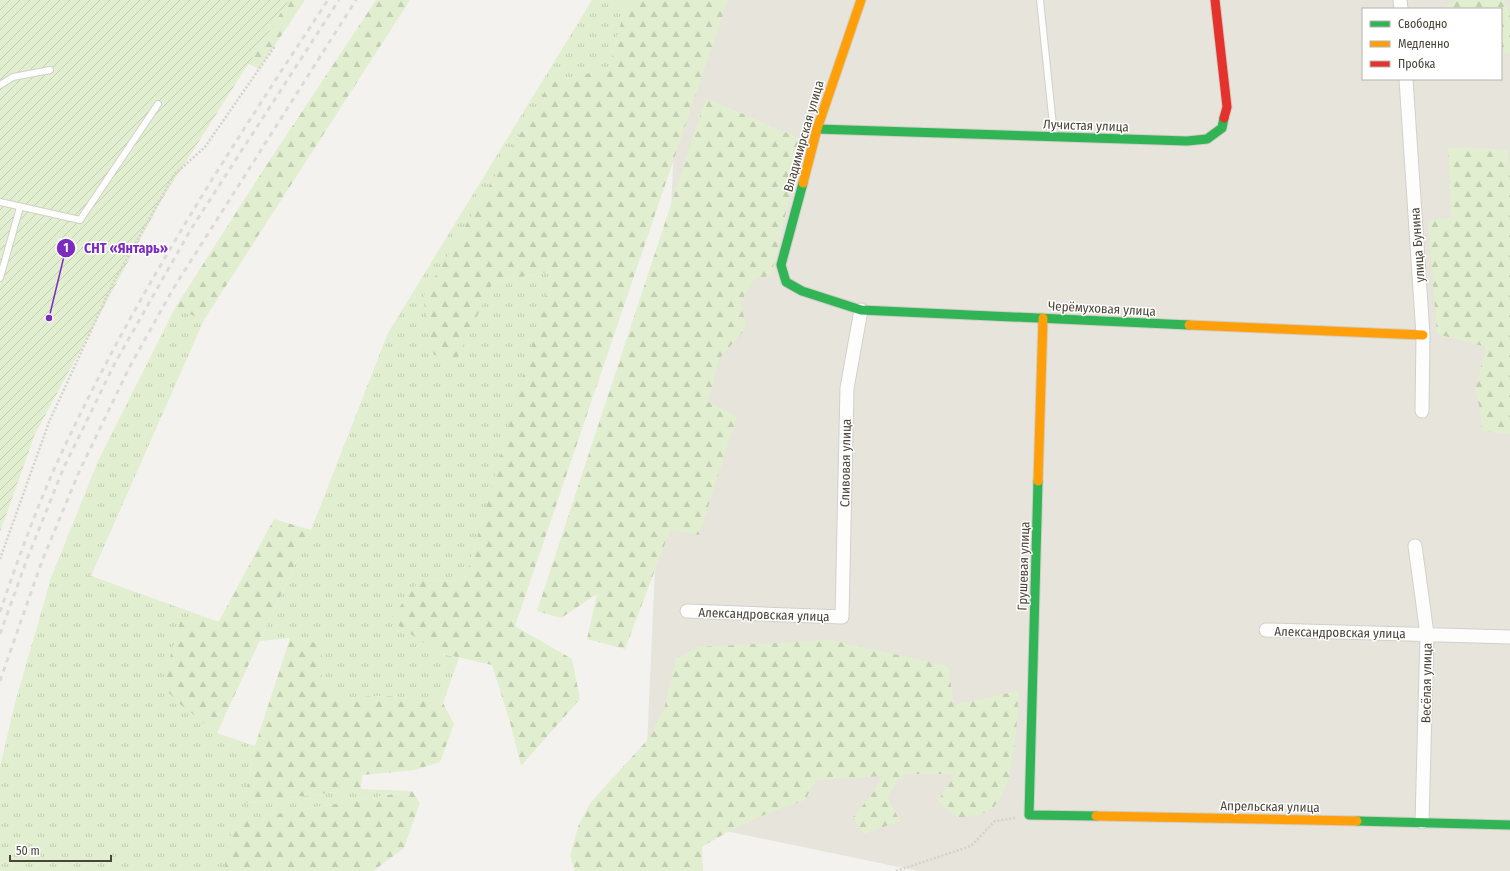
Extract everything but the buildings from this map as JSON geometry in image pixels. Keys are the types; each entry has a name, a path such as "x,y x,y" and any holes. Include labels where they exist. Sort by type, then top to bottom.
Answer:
{"street":[{"name":"Владимирская улица","path":"786,282 781,265 817,129 861,0"},
{"name":"Лучистая улица","path":"817,129 1187,141 1208,139 1222,128 1227,107 1215,0"},
{"name":"улица Бунина","path":"1406,80 1423,335 1422,411"},
{"name":"Черёмуховая улица","path":"786,282 802,291 861,310 1423,335"},
{"name":"Сливовая улица","path":"842,617 847,388 861,310"},
{"name":"Грушевая улица","path":"1029,815 1043,318"},
{"name":"Весёлая улица","path":"1415,546 1427,634 1422,822"},
{"name":"Александровская улица","path":"687,611 842,617"},
{"name":"Александровская улица","path":"1266,630 1510,637"},
{"name":"Апрельская улица","path":"1029,815 1510,825"}],"lane":[{"path":"1040,0 1055,137"},
{"path":"0,85 13,78 50,70"},
{"path":"0,202 80,220 158,104"},
{"path":"0,278 20,207"}],"path":[{"path":"0,559 49,422 113,283 174,175 205,147 275,46"},
{"path":"896,871 971,846 995,821 1029,815"}],"shaded area":[{"path":"717,0 1510,0 1510,871 918,871 644,814 676,99"}],"green space":[{"path":"0,0 289,0 161,201 35,434 0,532"},
{"path":"249,0 305,0 259,69 217,49"},
{"path":"376,0 410,0 204,320 175,308 260,175"},
{"path":"592,0 627,0 609,68 550,83 456,359 493,282 554,271 465,580 419,581 438,653 459,658 443,703 415,698 389,696 335,700 322,677 321,644 290,638 260,641 311,530 388,333"},
{"path":"627,0 728,0 515,626 572,659 580,699 521,766 510,722 492,665 439,653 390,620 419,581 465,580 553,271 493,282 457,359 434,355 423,297 550,83 609,68"},
{"path":"1456,0 1504,0 1510,14 1510,54 1502,53 1502,8 1444,8"},
{"path":"706,98 803,140 771,276 754,278 741,302 746,328 719,359 708,402 737,416 699,535 670,530 625,649 587,639 597,594 561,618 537,611"},
{"path":"1448,147 1508,150 1510,176 1510,434 1482,431 1480,409 1475,390 1486,347 1437,334 1428,220 1451,218"},
{"path":"175,308 204,320 91,576 219,622 217,733 255,746 244,803 361,789 412,791 235,821 227,849 224,871 0,871 0,767 15,703 51,578 98,461"},
{"path":"274,519 311,530 217,733 180,704 162,686 181,619 219,621"},
{"path":"290,638 322,644 322,677 335,699 389,696 414,698 443,703 454,724 440,762 415,770 362,775 361,789 244,803 255,746"},
{"path":"830,640 948,666 954,705 1018,691 1016,737 1013,756 1004,790 997,803 988,811 958,818 938,801 955,774 903,774 887,797 900,821 864,834 853,817 870,797 883,776 816,780 805,800 752,820 727,832 702,847 703,871 575,871 570,856 579,824 591,802 650,737 664,709 676,658 699,647"},
{"path":"412,791 420,803 404,848 373,871 224,871 227,849 235,821"}],"railway":[{"path":"0,612 26,537 48,483 85,404 116,344 149,285 218,170 328,0"},
{"path":"0,634 27,559 64,467 115,363 191,229 339,0"},
{"path":"0,681 42,561 79,472 129,368 173,289 356,0"}],"traffic: fast":[{"path":"817,129 1187,141 1207,139 1222,128 1224,118"},
{"path":"803,183 781,265 786,282 802,291 861,310 1189,325"},
{"path":"1038,481 1029,815 1096,816"},
{"path":"1357,821 1510,825"}],"traffic: slow":[{"path":"803,183 817,129 861,0"},
{"path":"1038,481 1043,318"},
{"path":"1189,325 1423,335"},
{"path":"1096,816 1357,821"}],"traffic: jam":[{"path":"1215,0 1227,107 1224,118"}],"place":[{"name":"СНТ «Янтарь»","path":"49,318"}]}
